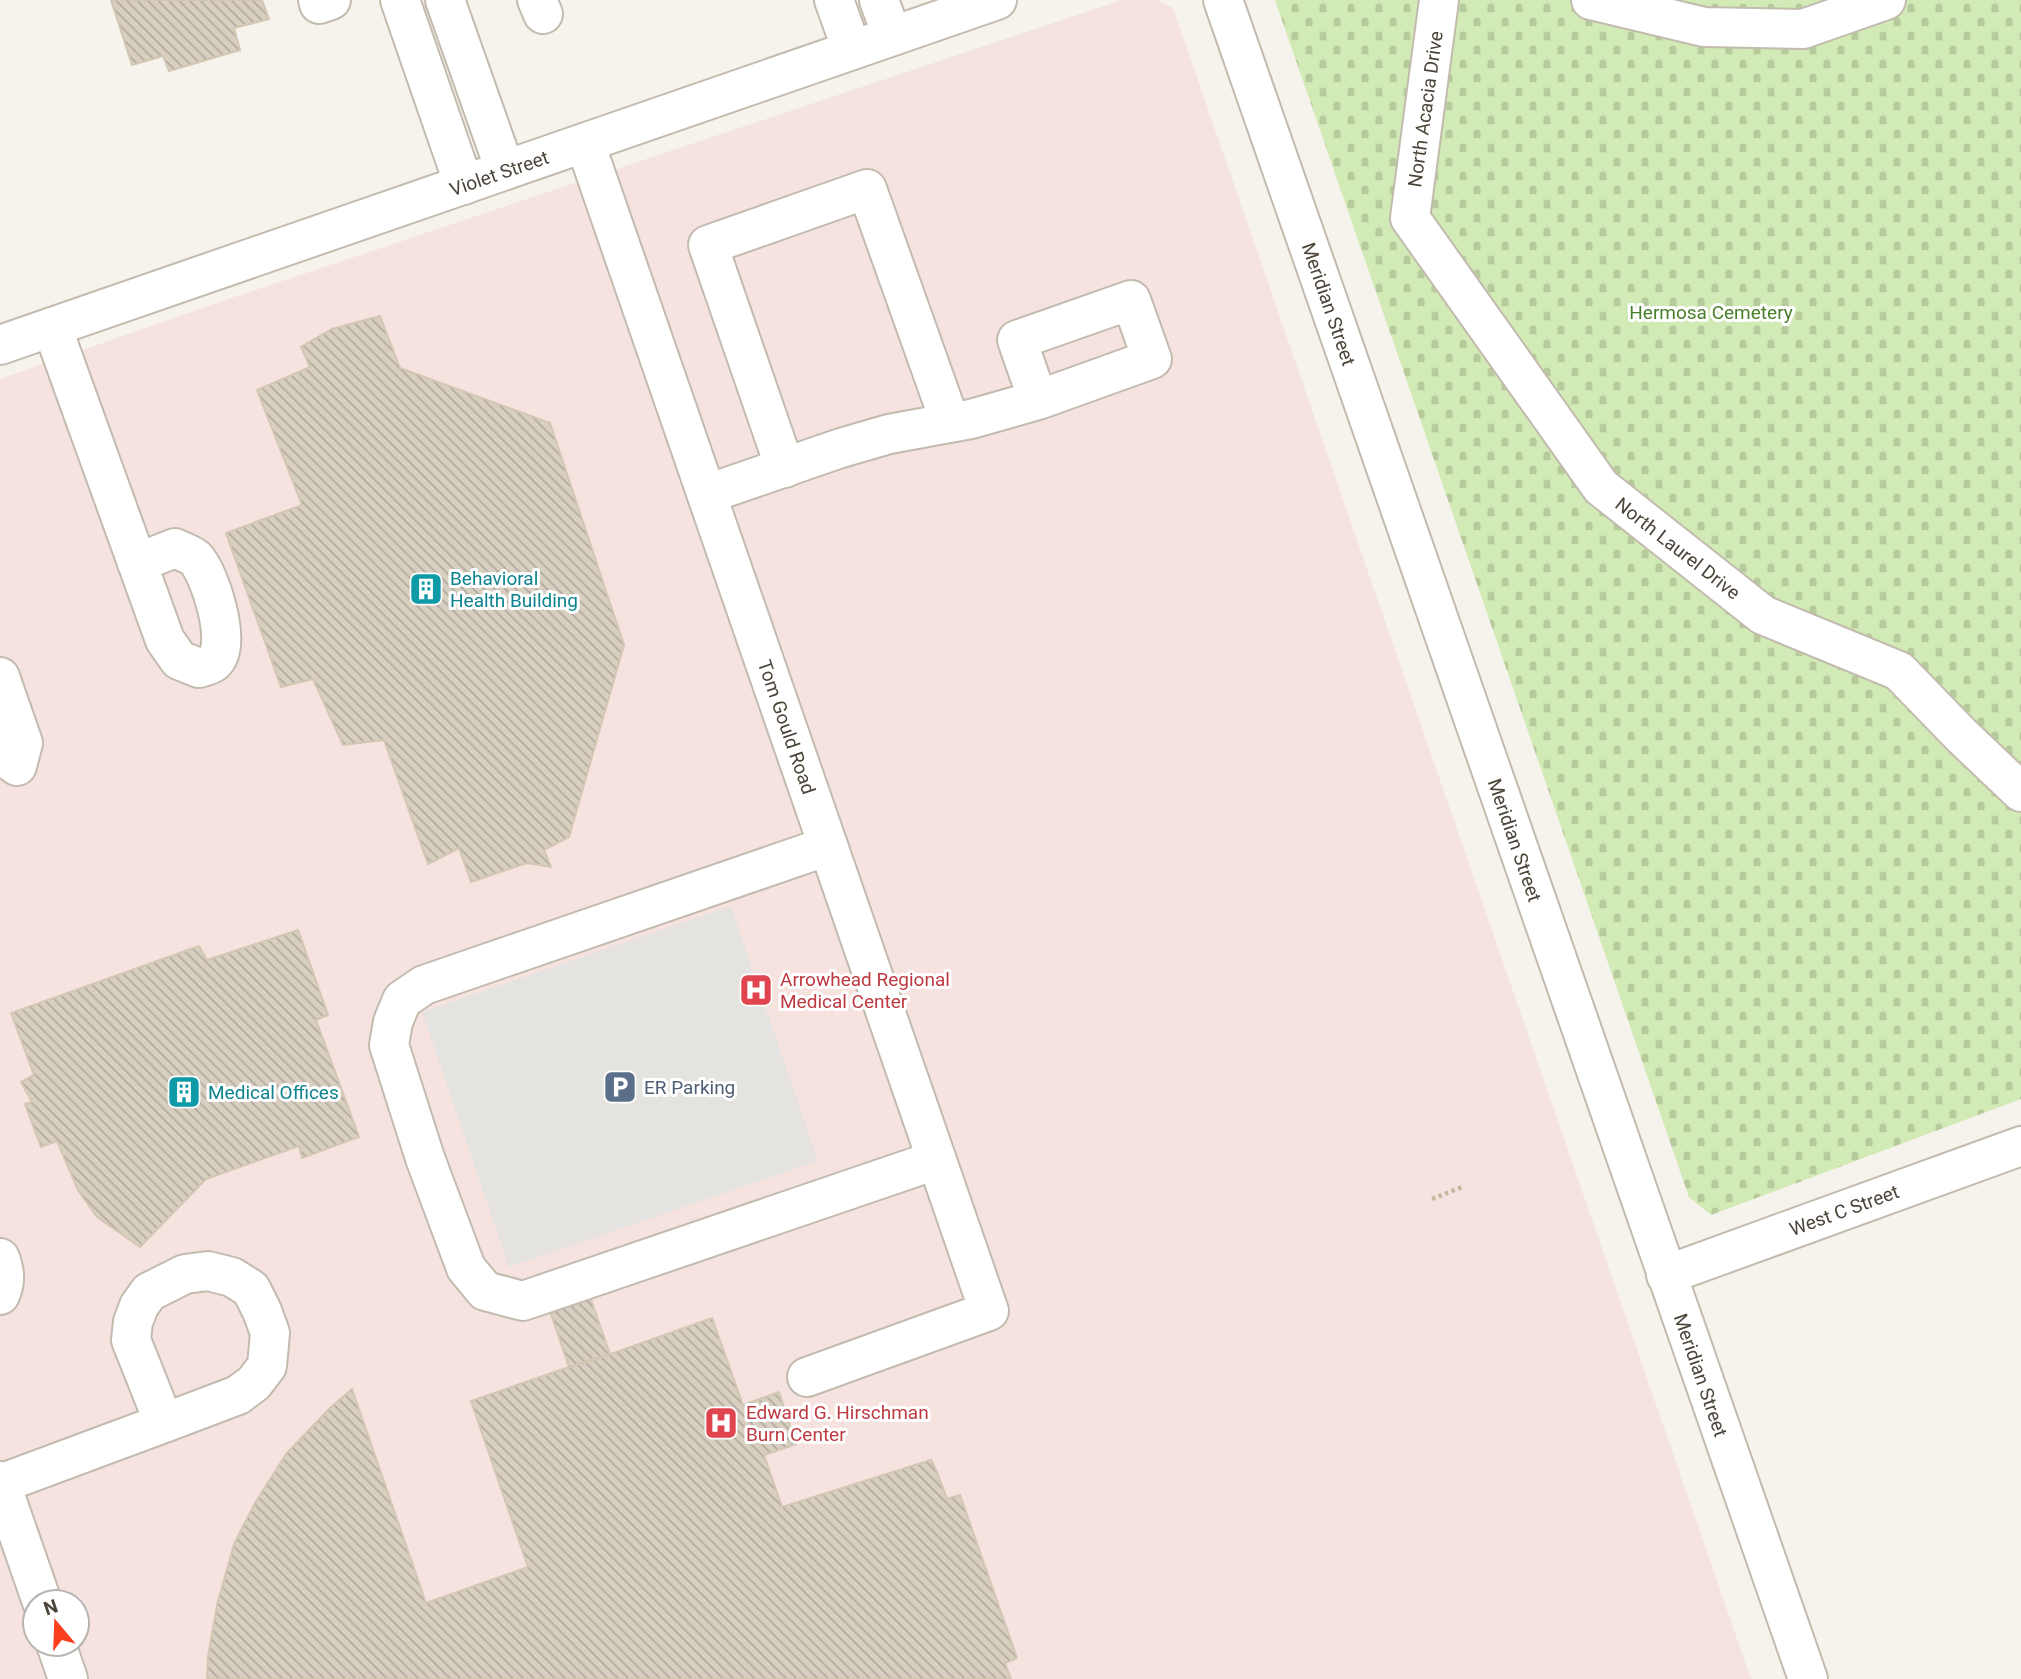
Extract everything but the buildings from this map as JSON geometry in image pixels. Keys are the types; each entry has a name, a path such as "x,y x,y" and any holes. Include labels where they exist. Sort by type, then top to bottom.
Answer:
{"street":[{"path":"318,0 320,4 331,0"},
{"path":"400,0 464,185"},
{"path":"445,0 505,170"},
{"path":"834,0 852,50"},
{"path":"879,0 892,36"},
{"name":"Violet Street","path":"0,345 997,0"},
{"name":"Meridian Street","path":"1223,0 1808,1679"},
{"name":"North Acacia Drive","path":"1410,218 1439,0"},
{"path":"1591,0 1704,27 1803,29 1886,0"},
{"name":"Tom Gould Road","path":"584,143 989,1311 807,1377"},
{"path":"785,468 708,245 867,189 950,422"},
{"name":"North Laurel Drive","path":"1410,218 1601,487 1763,615 1899,671 2021,792"},
{"path":"52,327 137,563"},
{"path":"706,494 889,434 971,419 1038,400"},
{"path":"0,677 23,743 17,766 0,753"},
{"path":"828,846 424,985 402,1000 393,1022 389,1045 425,1158 466,1268 485,1291 523,1301 936,1160"},
{"name":"West C Street","path":"1666,1275 2021,1146"},
{"path":"0,1258 5,1283 0,1296"},
{"path":"37,1588 0,1483 164,1423"},
{"path":"61,1658 68,1679"}],"path":[{"path":"1432,1199 1462,1187"}],"shaded area":[{"name":"Arrowhead Regional Medical Center","path":"1122,0 1157,0 1173,8 1751,1679 0,1679 0,379 228,299"},
{"name":"ER Parking","path":"731,906 818,1161 509,1267 422,1012"}],"green space":[{"name":"Hermosa Cemetery","path":"1275,0 2021,0 2021,1099 1711,1215 1689,1197"}],"place":[{"name":"Behavioral Health Building","path":"426,589"},
{"name":"Arrowhead Regional Medical Center","path":"756,990"},
{"name":"ER Parking","path":"620,1087"},
{"name":"Medical Offices","path":"184,1092"},
{"name":"Edward G. Hirschman Burn Center","path":"721,1423"}]}
